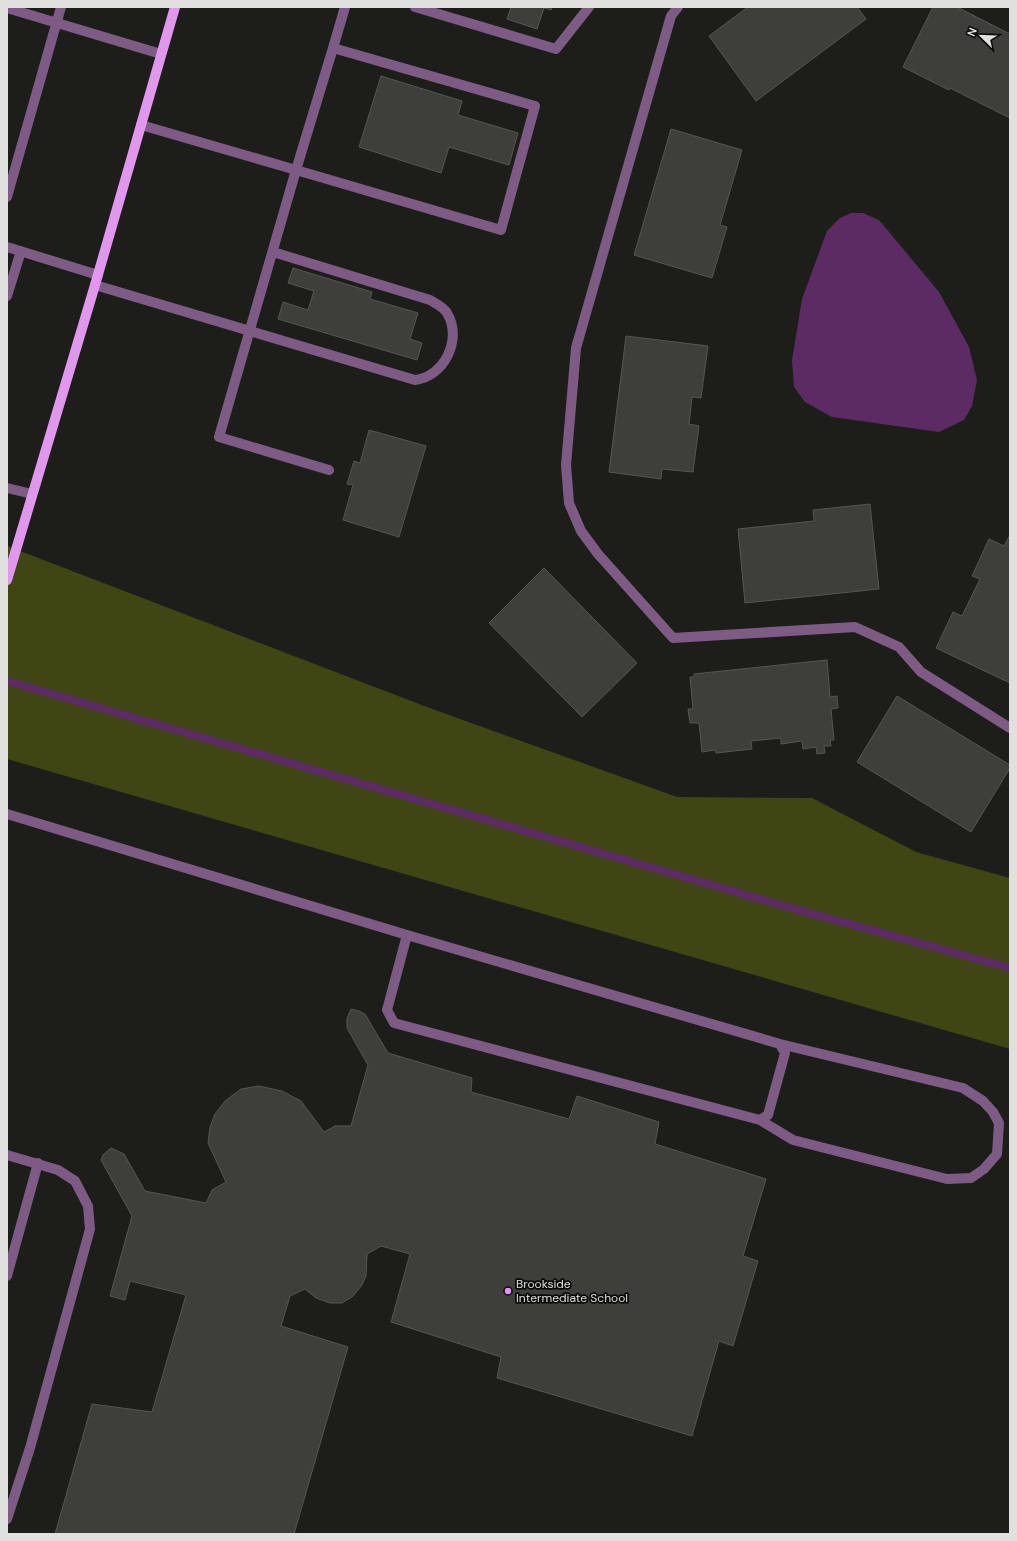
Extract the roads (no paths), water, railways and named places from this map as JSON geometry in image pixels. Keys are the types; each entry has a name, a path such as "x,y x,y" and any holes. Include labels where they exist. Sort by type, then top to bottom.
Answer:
{"main road":[{"path":"7,580 97,280 175,7"}],"street":[{"path":"7,197 61,7"},
{"path":"329,470 218,437 345,7"},
{"path":"416,7 556,49 589,7"},
{"path":"678,7 671,16 576,348 566,465 569,503 581,531 598,554 673,638 855,628 899,647 921,672 1010,728"},
{"path":"7,8 162,54"},
{"path":"141,125 501,230 535,106 332,48"},
{"path":"7,247 97,280 249,331 415,380 425,379 444,364 450,350 453,335 447,311 430,300 273,252"},
{"path":"7,296 10,274 21,251"},
{"path":"7,488 32,494"},
{"path":"7,814 407,935 780,1044 963,1088 983,1101 993,1112 998,1123 997,1154 984,1170 971,1178 948,1179 793,1140 760,1120 394,1023 387,1010 407,935"},
{"path":"760,1120 768,1115 785,1053 780,1044"},
{"path":"7,1154 58,1170 75,1181 88,1206 90,1229 30,1448 7,1519"},
{"path":"7,1276 38,1163"}],"waterway":[{"path":"7,681 791,908 1010,968"}],"place":[{"name":"Brookside Intermediate School","path":"508,1291"}]}
